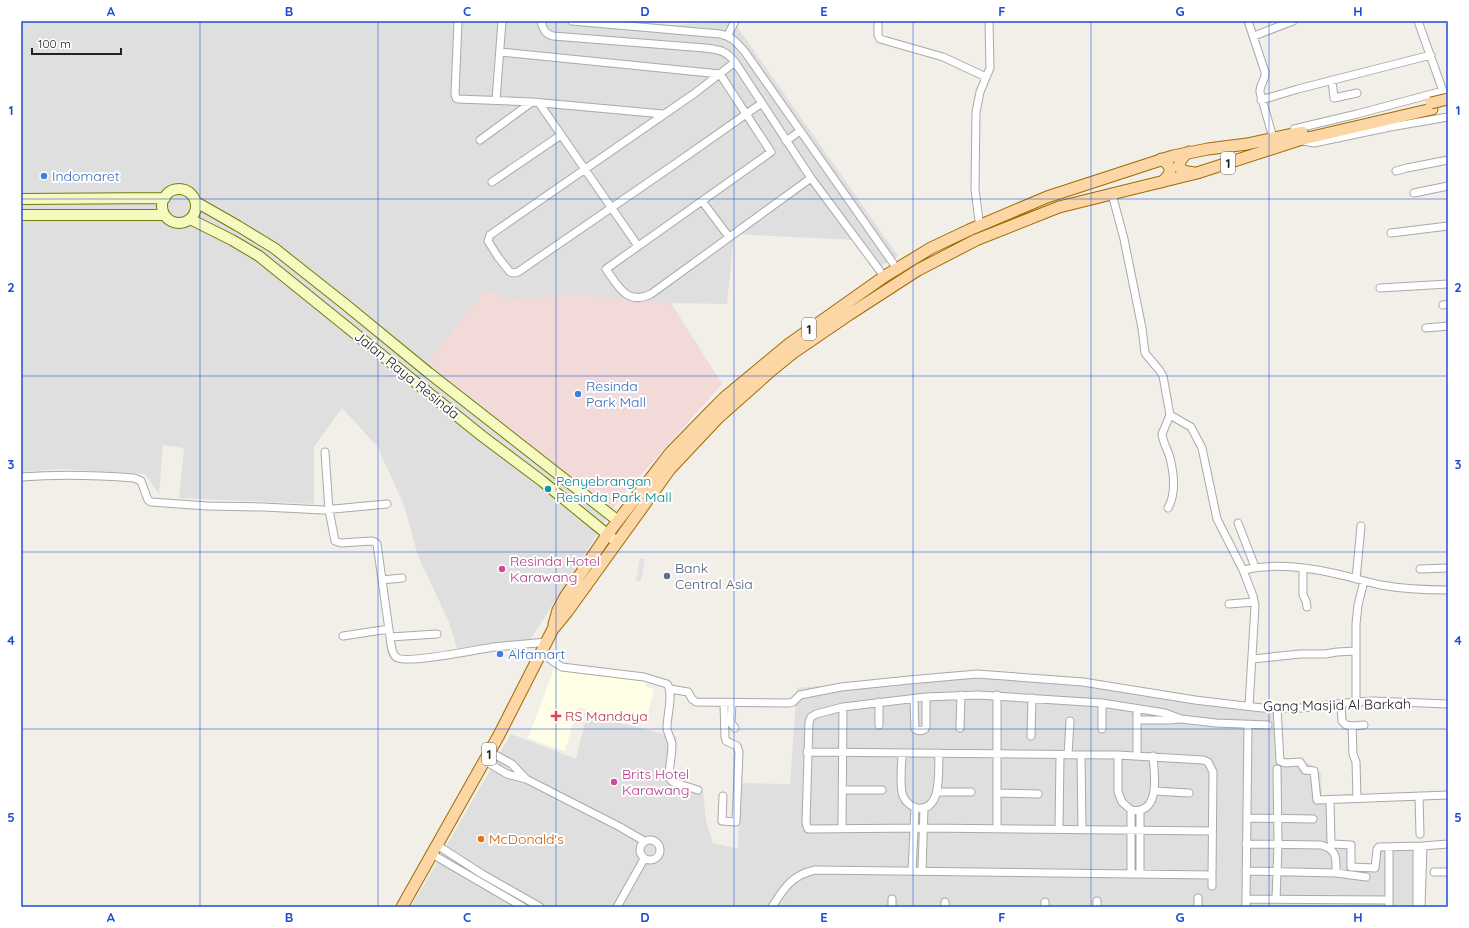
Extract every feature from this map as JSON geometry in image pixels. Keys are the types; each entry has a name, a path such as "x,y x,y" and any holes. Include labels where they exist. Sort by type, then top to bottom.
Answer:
{"main road":[{"name":"1","path":"402,907 505,724 553,629 558,610 565,597 690,446 746,392 772,370 810,341 904,279 962,246 991,233 1059,208 1197,173 1299,140 1432,106 1445,95"},
{"name":"1","path":"612,539 671,452 717,405 789,344 847,302 931,248 1047,197 1161,159 1189,152 1247,144 1273,136 1432,106 1448,106"},
{"path":"1189,152 1182,157 1180,161 1180,168 1182,171 1197,173"},
{"path":"1161,159 1169,164 1170,168 1168,177 1162,182"}],"street":[{"path":"458,21 456,98 663,114"},
{"path":"496,100 502,21"},
{"path":"541,21 543,30 547,35 553,36 716,49 723,51 735,62 811,178 880,271"},
{"path":"572,21 728,35 733,38 745,52 893,263"},
{"path":"728,35 734,21"},
{"path":"878,21 878,35 880,39 943,57 986,77"},
{"path":"979,221 975,189 976,112 979,96 990,63 989,21"},
{"path":"1248,21 1265,74 1259,90 1273,136 1358,114 1445,95 1418,21"},
{"path":"1254,36 1293,21"},
{"path":"500,52 720,74"},
{"path":"1261,100 1430,55"},
{"path":"735,62 695,93 663,114 586,170 490,235 488,241 498,257 510,272 518,272 697,149 745,113 762,103"},
{"path":"720,74 771,152 606,269 625,294 635,298 651,294 811,178"},
{"path":"1332,80 1334,98 1356,93"},
{"path":"536,103 586,170 638,246"},
{"path":"480,140 536,103"},
{"path":"1299,140 1314,143 1390,127 1448,117"},
{"path":"786,141 800,131"},
{"path":"492,182 561,135"},
{"path":"1396,171 1448,160"},
{"path":"1414,193 1448,186"},
{"path":"178,189 190,192 196,202 195,211 190,219 183,222 176,223 169,220 164,215 162,206 165,198 171,190 178,189"},
{"path":"1112,194 1126,247 1142,328 1145,353 1162,374 1170,415 1162,434 1170,459 1173,485 1173,498 1168,508"},
{"path":"21,200 165,198"},
{"path":"702,201 729,237"},
{"name":"Jalan Raya Resinda","path":"196,202 274,248 613,518"},
{"path":"21,215 164,215"},
{"name":"Jalan Raya Resinda","path":"190,219 252,252 324,308 482,436 542,481 612,539"},
{"path":"1391,233 1448,226"},
{"path":"1380,288 1448,284"},
{"path":"324,308 334,296"},
{"path":"1426,328 1448,326"},
{"path":"1170,415 1188,425 1193,430 1202,448 1219,524 1243,570 1254,602 1249,706"},
{"path":"482,436 493,423"},
{"path":"325,452 329,510 335,541 341,543 372,541 377,544 392,651 395,657 400,659 422,658 494,647 544,647"},
{"path":"21,477 82,475 134,478 141,481 148,500 151,502 207,506 250,506 329,510 387,504"},
{"path":"1238,523 1254,567"},
{"path":"1356,579 1361,526"},
{"path":"1243,570 1254,567 1303,568 1337,574 1381,585 1408,589 1448,590"},
{"path":"1303,568 1303,596 1307,607"},
{"path":"1420,569 1448,568"},
{"path":"382,580 402,578"},
{"path":"1356,702 1356,615 1364,581"},
{"path":"1228,604 1254,602"},
{"path":"343,636 389,629"},
{"path":"390,637 437,634"},
{"name":"Gang Masjid Al Barkah","path":"544,647 554,662 562,666 644,677 664,682 670,689 688,692 692,699 696,702 789,703 793,702 800,694 830,689 978,674 1083,682 1195,700 1277,708 1306,708 1356,702 1448,704"},
{"path":"1252,659 1300,654 1324,654 1356,651"},
{"path":"670,689 667,726 672,742 669,778 673,782 698,790"},
{"path":"960,728 961,695"},
{"path":"996,829 997,695"},
{"path":"1181,719 1165,713 1102,703 997,695 926,697 843,707 816,714 811,717 809,722 807,752 807,827 811,829 923,828 1212,831"},
{"path":"914,699 915,729 925,730 926,697"},
{"path":"1031,736 1032,698"},
{"path":"879,702 879,724"},
{"path":"728,703 731,723 735,728"},
{"path":"723,796 722,821 736,822 739,752 737,746 726,741 725,737 728,703"},
{"path":"1102,703 1102,729"},
{"path":"1341,704 1342,721 1346,725 1364,725"},
{"path":"842,828 843,707"},
{"path":"1136,708 1136,755"},
{"path":"1277,708 1280,761 1285,763 1300,762 1305,770 1314,771 1316,799 1320,801 1357,798 1448,795"},
{"path":"1136,720 1181,719 1248,725 1268,725"},
{"path":"1068,755 1070,721"},
{"path":"1246,907 1248,725"},
{"path":"1352,726 1353,754 1356,762 1357,798"},
{"path":"807,752 1136,755 1197,758 1208,762 1213,772 1212,886"},
{"path":"902,754 903,798 915,808 924,808 932,802 938,792 939,753"},
{"path":"1059,829 1060,755"},
{"path":"1081,755 1082,829"},
{"path":"1118,755 1118,792 1122,802 1131,810 1140,810 1153,800 1153,756"},
{"path":"487,756 507,774 526,779 620,827 644,841"},
{"path":"487,756 512,764 526,779"},
{"path":"1276,899 1278,844 1277,769"},
{"path":"842,790 882,790"},
{"path":"1154,791 1189,793"},
{"path":"938,792 971,792"},
{"path":"996,793 1038,794"},
{"path":"1419,797 1420,834"},
{"path":"1330,800 1331,842 1333,844 1351,845 1351,867 1374,868 1377,849 1379,847 1448,844"},
{"path":"912,871 915,808"},
{"path":"922,871 924,808"},
{"path":"1131,810 1131,873"},
{"path":"1140,810 1140,874"},
{"path":"1247,818 1313,819"},
{"path":"651,839 658,842 661,849 659,856 652,860 644,859 640,855 639,850 640,845 644,841 651,839"},
{"path":"1246,844 1321,845 1332,849 1335,854 1336,873"},
{"path":"1421,907 1423,846"},
{"path":"435,849 523,907"},
{"path":"435,849 540,907"},
{"path":"1246,899 1276,899 1330,903 1388,903 1389,851"},
{"path":"1417,852 1417,907"},
{"path":"616,907 644,859"},
{"path":"772,907 790,882 805,872 815,870 1212,875"},
{"path":"1246,871 1336,873 1366,877"},
{"path":"1434,872 1448,872"},
{"path":"1198,898 1198,907"},
{"path":"892,899 892,907"}],"shaded area":[{"path":"21,21 624,21 672,25 733,21 898,256 874,270 855,240 734,234 727,304 671,303 722,384 620,498 529,642 458,652 449,622 418,556 404,505 377,446 342,408 314,447 314,504 179,498 184,448 163,445 159,494 145,474 62,469 21,472"},
{"name":"Resinda Park Mall","path":"485,290 508,299 582,295 670,303 722,384 620,498 612,511 427,362"},
{"path":"640,558 645,559 641,581 636,581"},
{"name":"RS Mandaya","path":"554,669 645,678 646,687 654,689 645,724 578,707 565,751 528,738"},
{"path":"977,672 1131,686 1281,708 1281,762 1309,763 1321,773 1322,799 1332,800 1334,844 1353,845 1353,869 1378,870 1379,846 1423,850 1422,907 411,907 511,734 576,759 587,715 677,737 670,781 703,791 706,821 713,843 738,849 740,789 743,783 790,784 797,688"}],"place":[{"name":"Indomaret","path":"44,176"},
{"name":"Resinda Park Mall","path":"578,394"},
{"name":"Penyebrangan Resinda Park Mall","path":"548,489"},
{"name":"Resinda Hotel Karawang","path":"502,569"},
{"name":"Bank Central Asia","path":"667,576"},
{"name":"Alfamart","path":"500,654"},
{"name":"RS Mandaya","path":"556,716"},
{"name":"Brits Hotel Karawang","path":"614,782"},
{"name":"McDonald's","path":"481,839"}]}
